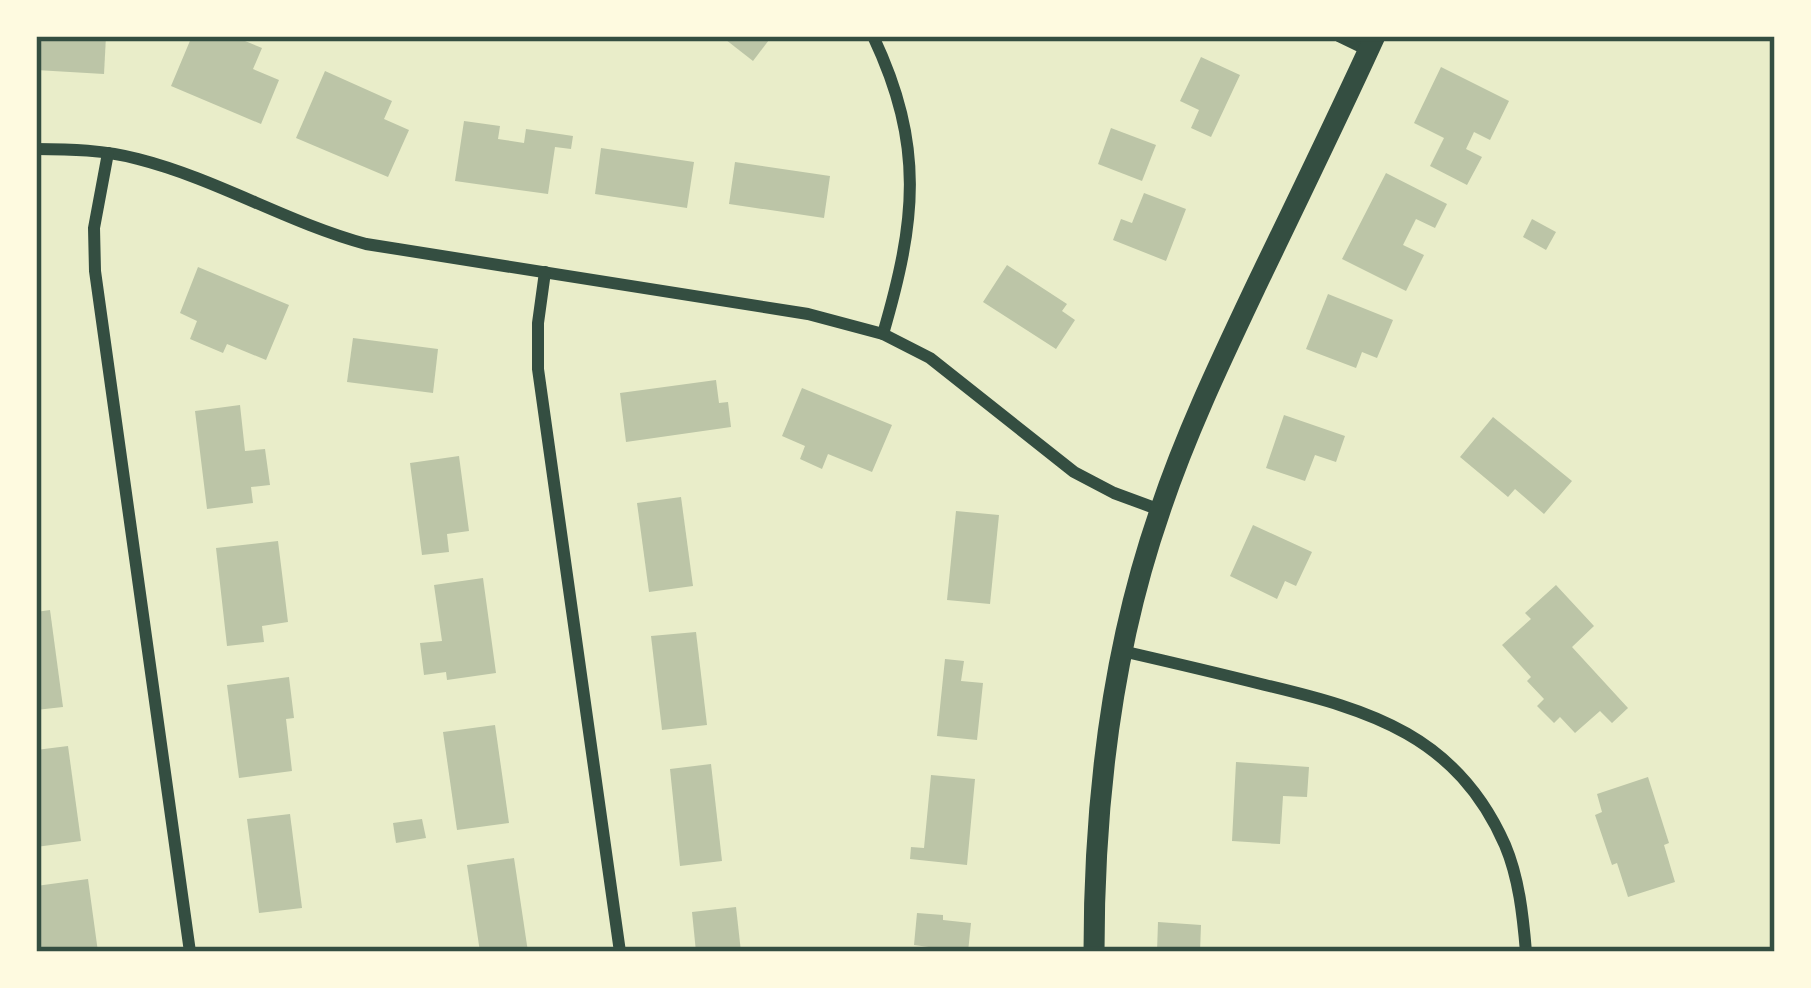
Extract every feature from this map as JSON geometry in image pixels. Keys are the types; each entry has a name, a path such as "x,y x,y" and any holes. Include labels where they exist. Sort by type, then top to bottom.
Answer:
{"street":[{"path":"873,36 901,107 912,178 904,255 884,334"},
{"path":"1094,952 1094,870 1106,744 1141,572 1188,435 1372,43 1339,36"},
{"path":"36,149 108,153 159,165 341,237 391,249 808,314 884,334 930,358 1074,472 1160,510"},
{"path":"108,153 94,228 94,271 190,952"},
{"path":"545,272 538,369 620,952"},
{"path":"1122,651 1332,700 1382,719 1426,746 1466,782 1506,847 1520,896 1526,952"}],"building":[{"path":"36,36 106,36 104,74 36,70"},
{"path":"192,36 233,36 262,48 253,69 279,80 261,124 171,86"},
{"path":"721,36 772,36 753,61"},
{"path":"1201,57 1240,75 1211,137 1191,128 1199,110 1180,101"},
{"path":"1441,67 1509,101 1490,140 1474,132 1466,149 1482,157 1467,185 1430,166 1444,138 1414,123"},
{"path":"325,71 392,101 384,119 409,130 388,177 296,138"},
{"path":"464,121 500,126 498,139 524,143 526,129 573,136 571,149 555,147 548,194 455,181"},
{"path":"1111,128 1156,145 1142,181 1098,164"},
{"path":"601,148 694,162 687,208 595,194"},
{"path":"735,162 830,176 824,218 729,204"},
{"path":"1386,173 1447,204 1435,228 1416,219 1403,245 1424,255 1406,291 1342,259"},
{"path":"1144,193 1186,209 1166,261 1113,240 1121,219 1132,223"},
{"path":"1532,219 1556,232 1546,250 1523,237"},
{"path":"1007,265 1067,304 1062,311 1075,320 1056,349 983,302"},
{"path":"198,267 289,305 266,360 227,344 223,353 190,339 197,321 180,313"},
{"path":"1328,294 1393,320 1377,358 1362,352 1356,368 1306,349"},
{"path":"353,338 438,349 433,393 347,382"},
{"path":"716,380 719,403 728,402 731,427 626,442 620,393"},
{"path":"802,388 892,425 872,472 828,454 822,469 800,459 805,446 782,436"},
{"path":"240,405 245,451 265,449 270,485 251,487 253,503 207,509 195,411"},
{"path":"1284,415 1345,436 1336,462 1315,455 1305,481 1266,468"},
{"path":"1493,417 1572,481 1544,514 1515,489 1508,497 1460,457"},
{"path":"459,456 469,531 447,534 449,552 422,555 410,463"},
{"path":"681,497 693,586 649,592 637,503"},
{"path":"956,511 999,515 990,604 947,600"},
{"path":"1253,525 1312,552 1296,586 1285,581 1277,599 1230,576"},
{"path":"278,541 288,622 262,626 264,642 227,646 216,548"},
{"path":"483,578 496,673 447,680 446,672 424,675 420,643 442,641 434,585"},
{"path":"1556,585 1594,626 1572,647 1628,708 1612,723 1600,711 1575,733 1560,717 1554,723 1537,706 1544,699 1502,645 1531,619 1525,613"},
{"path":"50,610 63,707 36,710 36,612"},
{"path":"696,632 707,725 662,730 651,636"},
{"path":"945,659 964,661 961,681 983,683 977,740 937,736"},
{"path":"289,677 294,718 286,719 292,771 239,778 227,685"},
{"path":"495,725 509,823 457,830 443,732"},
{"path":"68,746 81,841 36,847 36,750"},
{"path":"1236,762 1309,767 1307,797 1283,796 1280,844 1232,841"},
{"path":"711,764 722,861 680,866 670,769"},
{"path":"931,775 975,779 967,865 910,859 911,847 924,848"},
{"path":"1648,777 1669,843 1664,845 1675,882 1628,897 1595,815 1602,812 1597,794"},
{"path":"290,814 302,908 259,913 247,819"},
{"path":"422,819 426,838 396,843 393,823"},
{"path":"514,858 528,952 480,952 467,865"},
{"path":"88,879 98,952 36,952 36,924 41,924 36,886"},
{"path":"736,907 741,952 696,952 692,912"},
{"path":"917,913 971,923 968,952 935,952 936,948 914,945"},
{"path":"1158,922 1201,925 1200,952 1157,952"}]}
